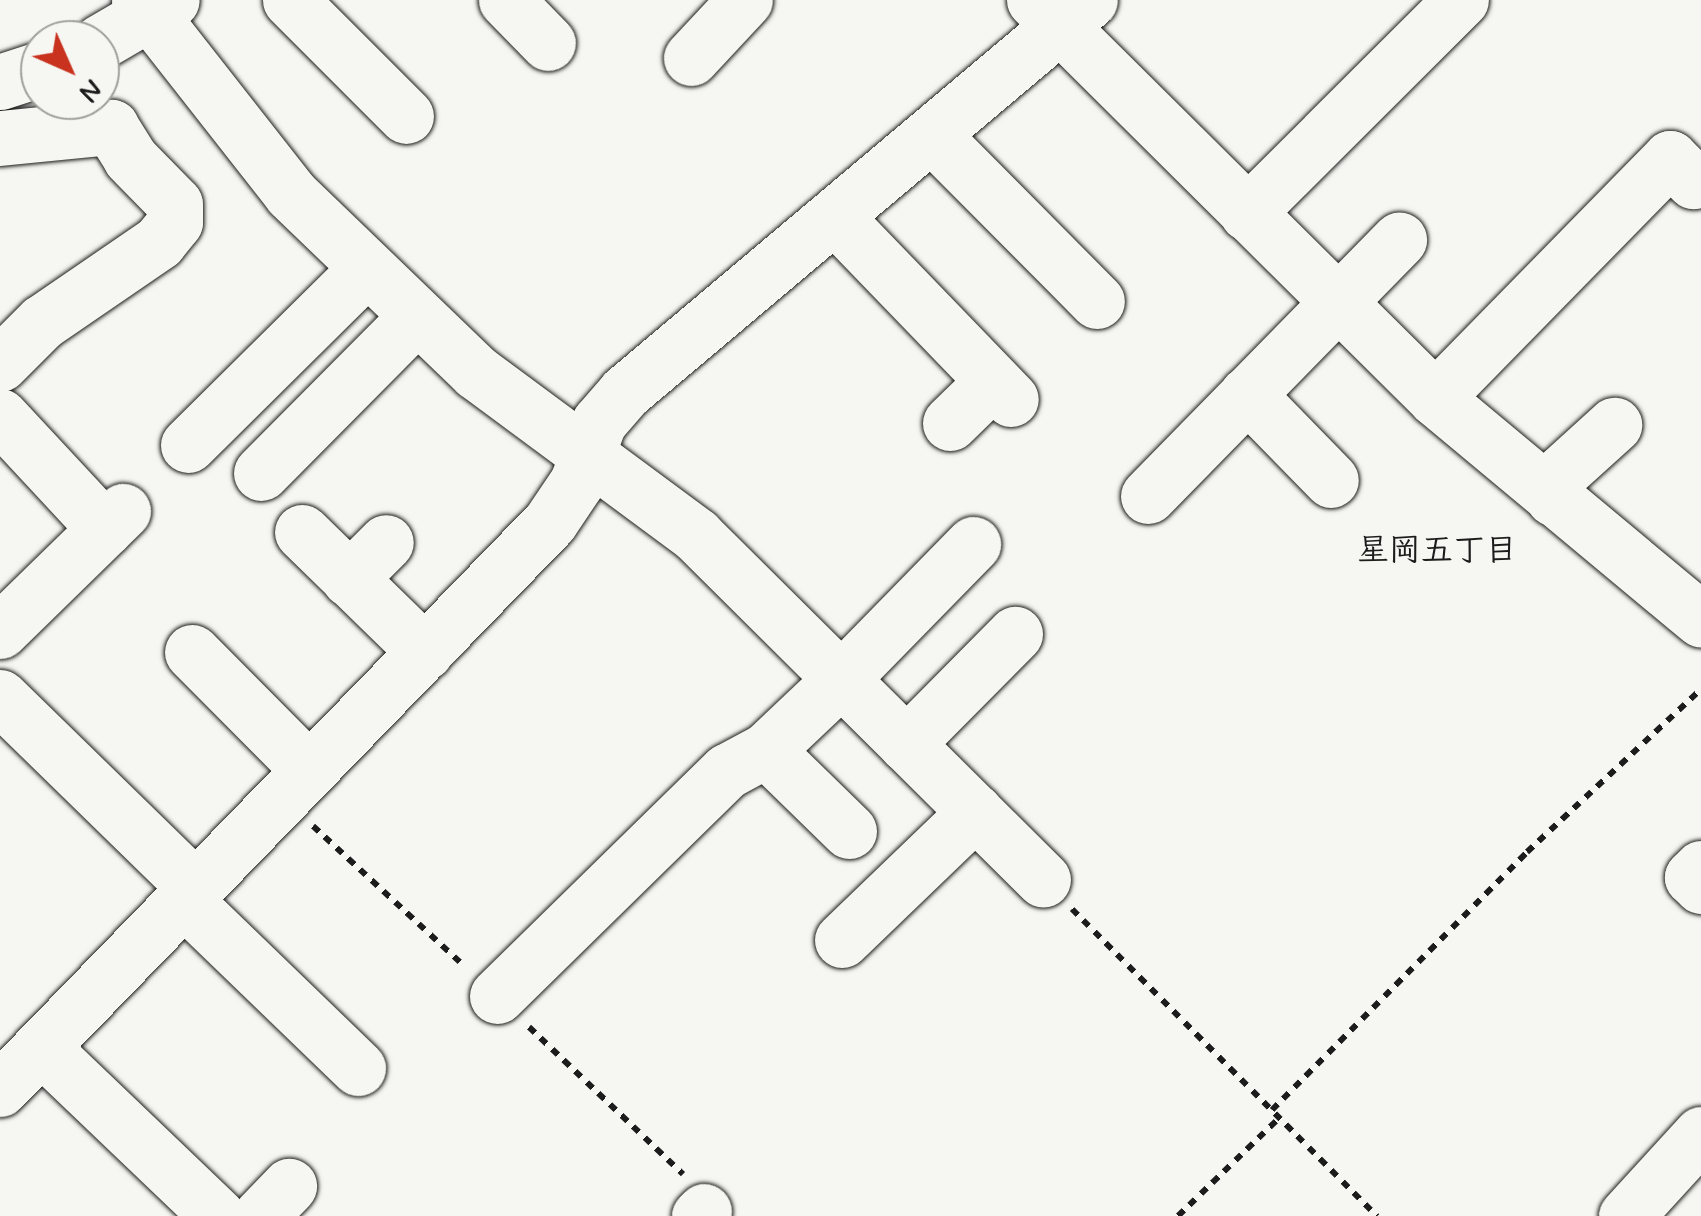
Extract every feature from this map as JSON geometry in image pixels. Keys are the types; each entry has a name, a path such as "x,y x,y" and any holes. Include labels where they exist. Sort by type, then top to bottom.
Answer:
{"street":[{"path":"290,0 406,116"},
{"path":"691,58 745,0"},
{"path":"120,29 155,5 291,194 476,372 696,535 1043,880"},
{"path":"492,5 548,43"},
{"path":"0,1089 550,522 577,482 599,422 626,392 932,135 1062,9 1247,214 1434,398 1701,620"},
{"path":"1247,214 1430,10"},
{"path":"0,138 111,127 175,204 175,222 159,242 42,322 0,364"},
{"path":"932,135 1098,301"},
{"path":"1434,398 1590,266 1670,158 1693,182"},
{"path":"835,217 1002,390 950,423"},
{"path":"1148,496 1398,240"},
{"path":"188,445 368,268"},
{"path":"261,474 417,316"},
{"path":"1248,394 1331,480"},
{"path":"0,416 114,520 0,631"},
{"path":"1553,498 1561,474 1614,425"},
{"path":"302,532 368,561 424,652"},
{"path":"497,996 727,771 766,750 841,679 973,544"},
{"path":"906,744 1015,634"},
{"path":"192,652 309,770"},
{"path":"0,696 358,1068"},
{"path":"766,750 848,832"},
{"path":"842,940 975,812"},
{"path":"1701,868 1692,877 1701,886"},
{"path":"42,1046 218,1216"},
{"path":"1626,1216 1701,1134"}],"path":[{"path":"1272,1110 1527,852 1701,689"},
{"path":"1043,880 1377,1216"},
{"path":"1178,1216 1279,1118"}],"district":[{"name":"星岡五丁目","path":"1437,551"}]}
